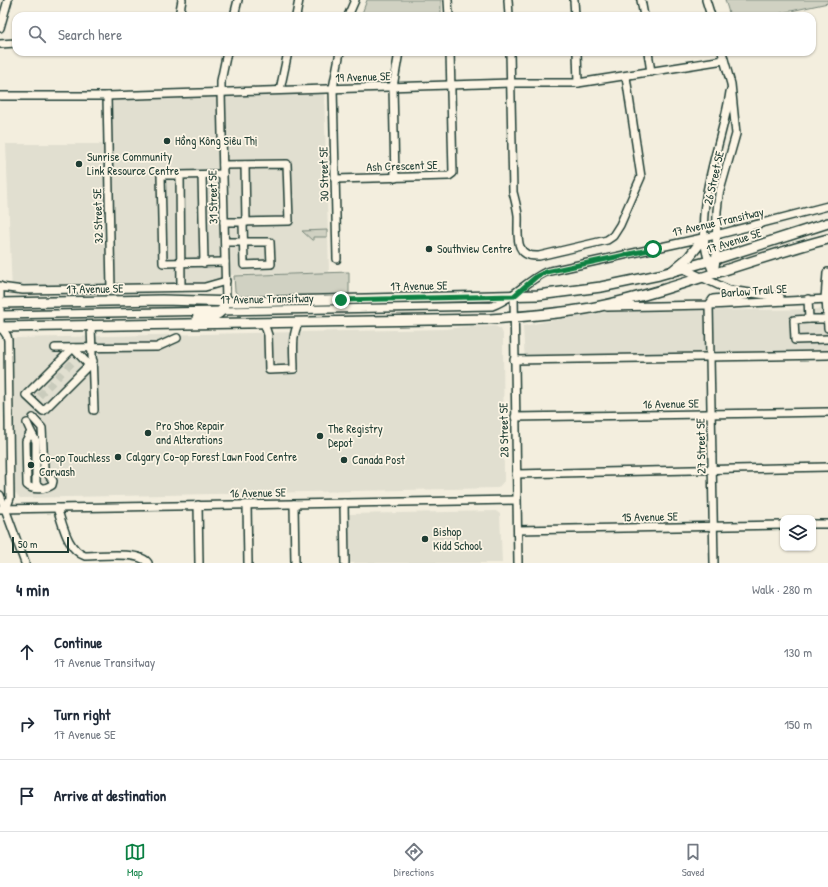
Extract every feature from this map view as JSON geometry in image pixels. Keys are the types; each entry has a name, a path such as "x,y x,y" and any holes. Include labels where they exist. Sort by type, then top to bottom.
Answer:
{"main road":[{"name":"17 Avenue SE","path":"0,303 162,300 225,307 514,296 602,287 670,273 828,223"},
{"path":"670,273 689,257 704,238"},
{"name":"17 Avenue SE","path":"0,328 513,317 558,313 595,307 714,274 828,239"},
{"path":"827,299 828,273"},
{"path":"156,325 168,319 212,317 225,307"}],"street":[{"path":"0,28 8,0"},
{"path":"180,12 182,0"},
{"path":"235,12 238,0"},
{"path":"297,12 299,0"},
{"path":"350,12 355,0"},
{"path":"448,0 449,12"},
{"path":"508,0 509,12"},
{"path":"574,0 575,12"},
{"path":"641,0 643,12"},
{"path":"706,0 710,12"},
{"path":"0,44 12,43"},
{"name":"31 Street SE","path":"225,307 226,281 221,80 226,56"},
{"path":"280,90 287,56"},
{"name":"30 Street SE","path":"337,259 333,88 339,56"},
{"path":"395,178 393,87 398,56"},
{"path":"450,56 452,85"},
{"path":"510,56 513,192 518,214 518,239 522,250 528,255 534,256 608,240 613,236 620,225 641,177 626,77"},
{"path":"577,56 578,83"},
{"path":"649,56 651,72"},
{"name":"26 Street SE","path":"712,260 716,235 719,194 736,134 731,84 723,56"},
{"name":"19 Avenue SE","path":"0,96 107,96 511,83 578,83 626,77 724,60"},
{"name":"26 Street SE","path":"714,274 712,260 704,238 704,195 725,123 731,84"},
{"name":"Ash Crescent SE","path":"335,179 449,176 453,173 452,85"},
{"name":"32 Street SE","path":"107,96 112,289"},
{"path":"223,165 287,164 289,221 224,222"},
{"path":"225,242 244,242 270,242 271,264 244,265 244,242 245,222 245,165"},
{"path":"223,174 161,175 163,263 225,262"},
{"path":"180,175 181,288"},
{"path":"202,175 204,263"},
{"name":"17 Avenue Transitway","path":"514,296 537,276 546,272 704,238 828,206"},
{"name":"Barlow Trail SE","path":"684,269 729,290 760,295 805,299"},
{"path":"3,509 10,498 8,340 7,336 0,328 0,286 23,290 181,288 205,287 226,281"},
{"path":"709,305 713,298 760,295"},
{"name":"28 Street SE","path":"514,296 514,417 518,563"},
{"path":"805,299 809,319"},
{"path":"827,299 828,328"},
{"name":"Barlow Trail SE","path":"709,305 827,299"},
{"name":"17 Avenue SE","path":"595,307 709,305"},
{"name":"27 Street SE","path":"709,305 714,563"},
{"name":"17 Avenue Transitway","path":"0,315 225,307"},
{"path":"824,319 794,320 794,340 828,339"},
{"path":"264,323 268,335 269,370 294,369 293,336 299,322"},
{"path":"91,326 93,348 91,363 94,410"},
{"path":"55,348 157,347 177,338"},
{"path":"72,348 64,361 55,371 37,388 26,395 43,411 49,400 76,372 91,363"},
{"path":"72,348 91,363"},
{"path":"514,360 828,355"},
{"name":"16 Avenue SE","path":"514,417 828,412"},
{"path":"27,423 31,432 26,441 27,483 30,488 51,486 54,481 44,468 42,428 33,418"},
{"path":"516,474 828,467"},
{"path":"0,495 3,509 25,563"},
{"name":"16 Avenue SE","path":"3,509 516,500"},
{"path":"344,503 345,563"},
{"path":"294,504 295,563"},
{"path":"198,505 199,563"},
{"path":"247,505 248,563"},
{"path":"57,508 73,548 79,554 86,556 134,555 145,559 148,563"},
{"path":"816,524 828,524"},
{"name":"15 Avenue SE","path":"518,530 780,525"}],"shaded area":[{"path":"367,0 441,0 441,12 362,12"},
{"path":"725,0 828,0 828,3 786,12 729,12"},
{"path":"324,89 329,273 226,275 226,281 213,285 12,292 6,144 108,144 107,96"},
{"path":"327,230 327,237 313,237 313,241 302,231"},
{"path":"349,272 349,296 242,298 238,296 235,291 234,276"},
{"path":"828,309 828,354 525,364 523,326 554,320 607,312"},
{"path":"495,326 501,329 503,334 504,481 498,488 20,498 15,493 13,338 446,329"},
{"name":"Bishop Kidd School","path":"496,511 500,514 502,563 350,563 349,514"}],"tunnel":[{"path":"67,363 74,370"},
{"path":"57,373 64,379"},
{"path":"48,382 55,389"},
{"path":"39,391 46,397"}],"place":[{"name":"Hồng Kông Siêu Thị","path":"167,141"},
{"name":"Sunrise Community Link Resource Centre","path":"79,164"},
{"name":"Southview Centre","path":"429,249"},
{"name":"Pro Shoe Repair and Alterations","path":"148,433"},
{"name":"The Registry Depot","path":"320,436"},
{"name":"Calgary Co-op Forest Lawn Food Centre","path":"118,457"},
{"name":"Canada Post","path":"344,460"},
{"name":"Co-op Touchless Carwash","path":"31,465"},
{"name":"Bishop Kidd School","path":"425,539"}],"route":[{"path":"341,300 514,296 537,276 546,272 653,249"}]}
